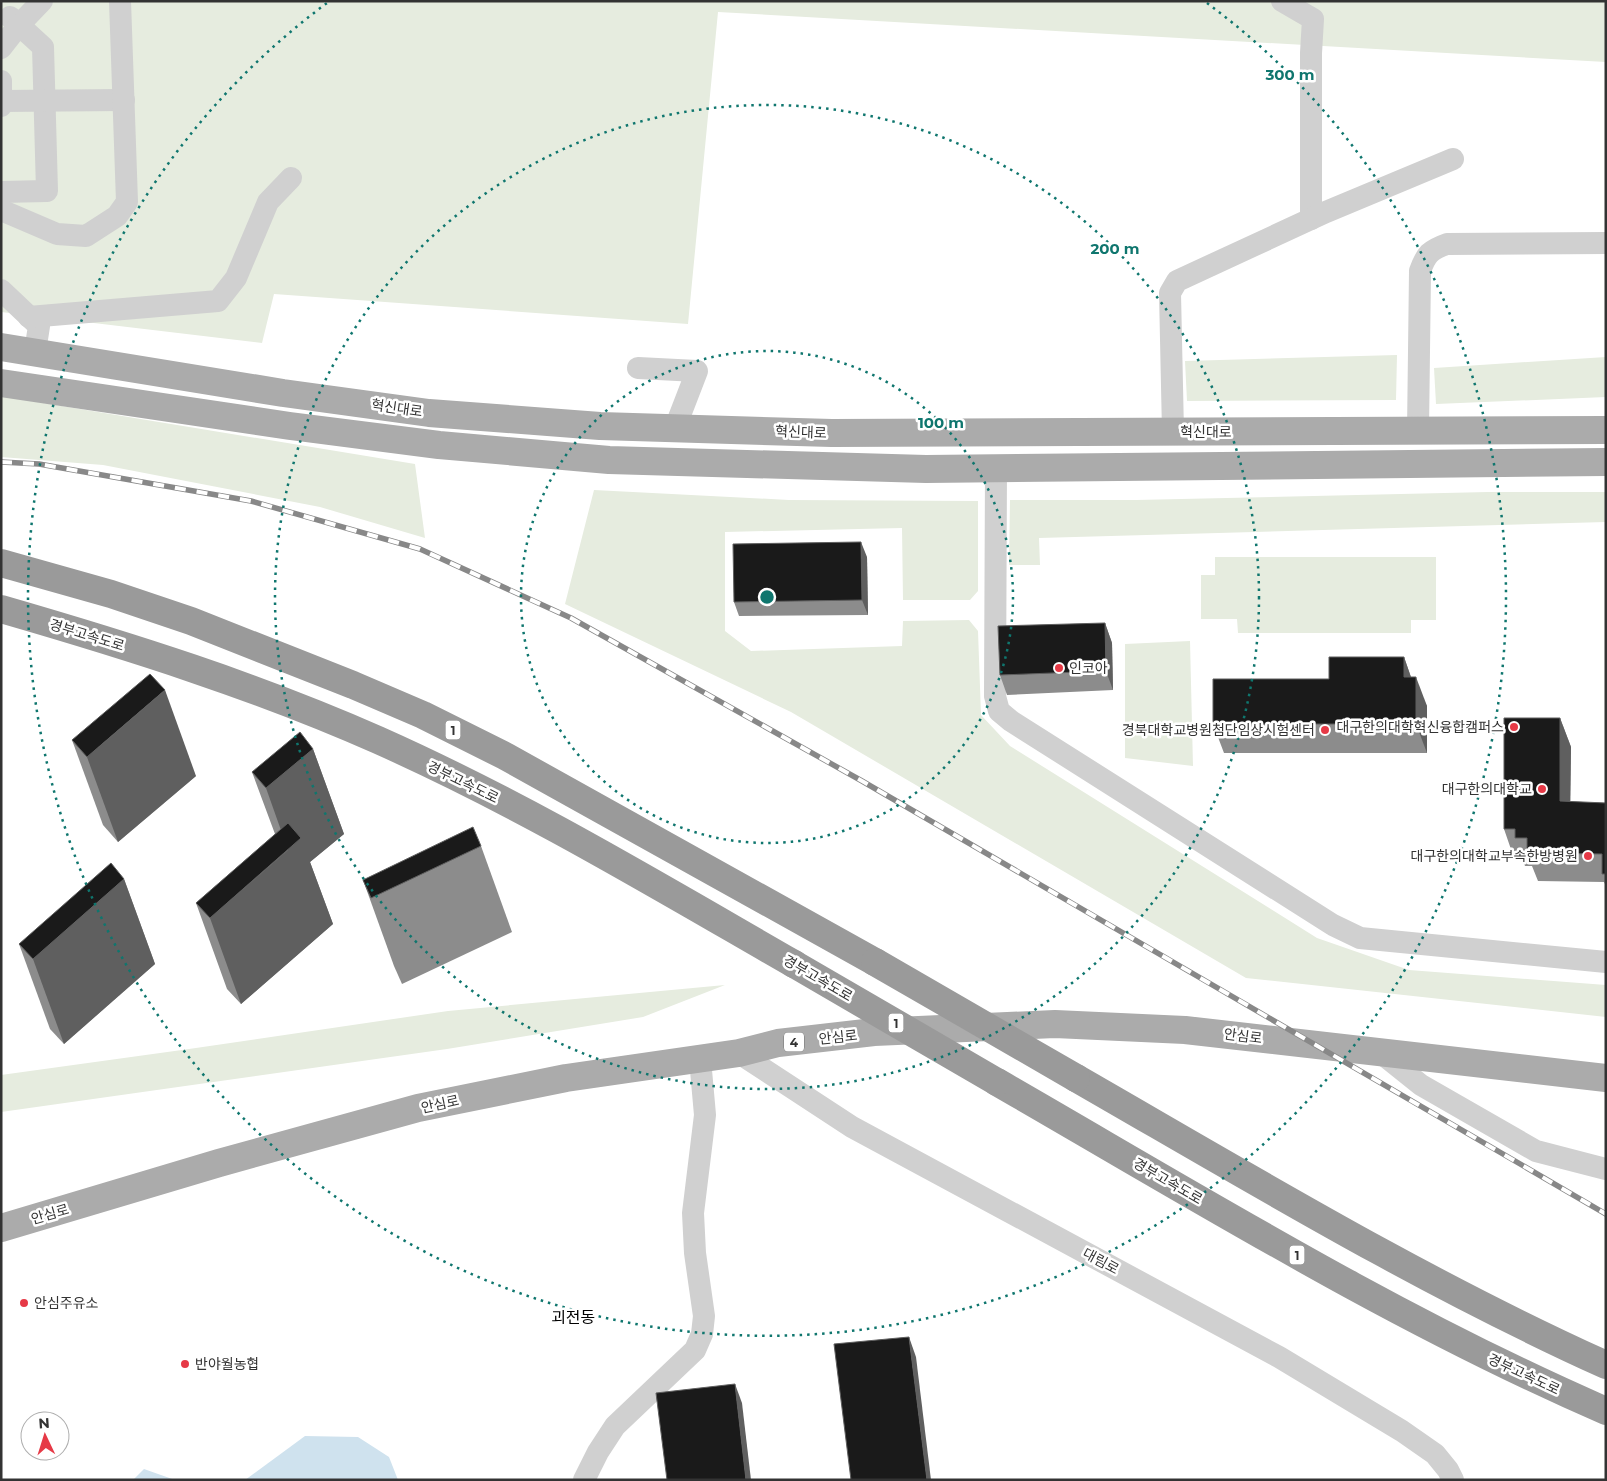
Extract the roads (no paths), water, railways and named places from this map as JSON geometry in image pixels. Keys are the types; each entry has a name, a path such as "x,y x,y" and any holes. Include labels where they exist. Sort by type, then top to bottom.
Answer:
{"highway":[{"name":"1","path":"1,563 111,594 191,621 353,685 423,715 505,756 875,962 1377,1251 1494,1312 1606,1364"},
{"name":"경부고속도로","path":"1,609 150,654 227,680 378,740 554,828 794,964 1348,1284 1474,1350 1606,1411"}],"main road":[{"name":"혁신대로","path":"1,347 283,393 429,413 600,426 832,433 1606,430"},
{"path":"1,383 290,426 439,445 610,460 926,469 1606,462"},
{"name":"안심로","path":"1,1228 418,1108 566,1078 740,1053 778,1043 874,1032 1055,1024 1185,1030 1606,1078"}],"street":[{"path":"1,48 14,21 42,1"},
{"path":"1,210 57,234 86,236 117,216 127,202 120,1"},
{"path":"1282,1 1313,19 1311,219"},
{"path":"1,192 47,191 43,47 14,21"},
{"path":"2,96 44,101 124,100"},
{"path":"1173,432 1170,293 1177,281 1311,219 1453,159"},
{"path":"29,317 218,301 236,278 268,202 292,178"},
{"path":"1418,431 1420,271 1425,258 1434,248 1447,244 1606,243"},
{"path":"1,290 39,326 35,352"},
{"path":"638,368 697,370 676,428"},
{"path":"996,468 995,696 999,711 1011,721 1324,919 1360,938 1606,962"},
{"name":"대림로","path":"740,1053 852,1127 1279,1357 1402,1431 1435,1454 1448,1470 1453,1480"},
{"path":"1381,1053 1420,1086 1536,1150 1606,1169"},
{"path":"584,1480 598,1452 615,1426 695,1350 702,1334 704,1316 695,1253 693,1213 705,1115 700,1059"}],"water":[{"path":"305,1436 358,1437 389,1457 398,1480 245,1480"},
{"path":"144,1469 175,1480 133,1480"}],"railway":[{"path":"1,462 39,464 251,501 420,549 571,618 862,781 1606,1214"}],"place":[{"name":"인코아","path":"1059,668"},
{"name":"대구한의대학혁신융합캠퍼스","path":"1514,727"},
{"name":"경북대학교병원첨단임상시험센터","path":"1325,730"},
{"name":"대구한의대학교","path":"1542,789"},
{"name":"대구한의대학교부속한방병원","path":"1588,856"},
{"name":"안심주유소","path":"24,1303"},
{"name":"반야월농협","path":"185,1364"}],"district":[{"name":"괴전동","path":"573,1317"}]}
